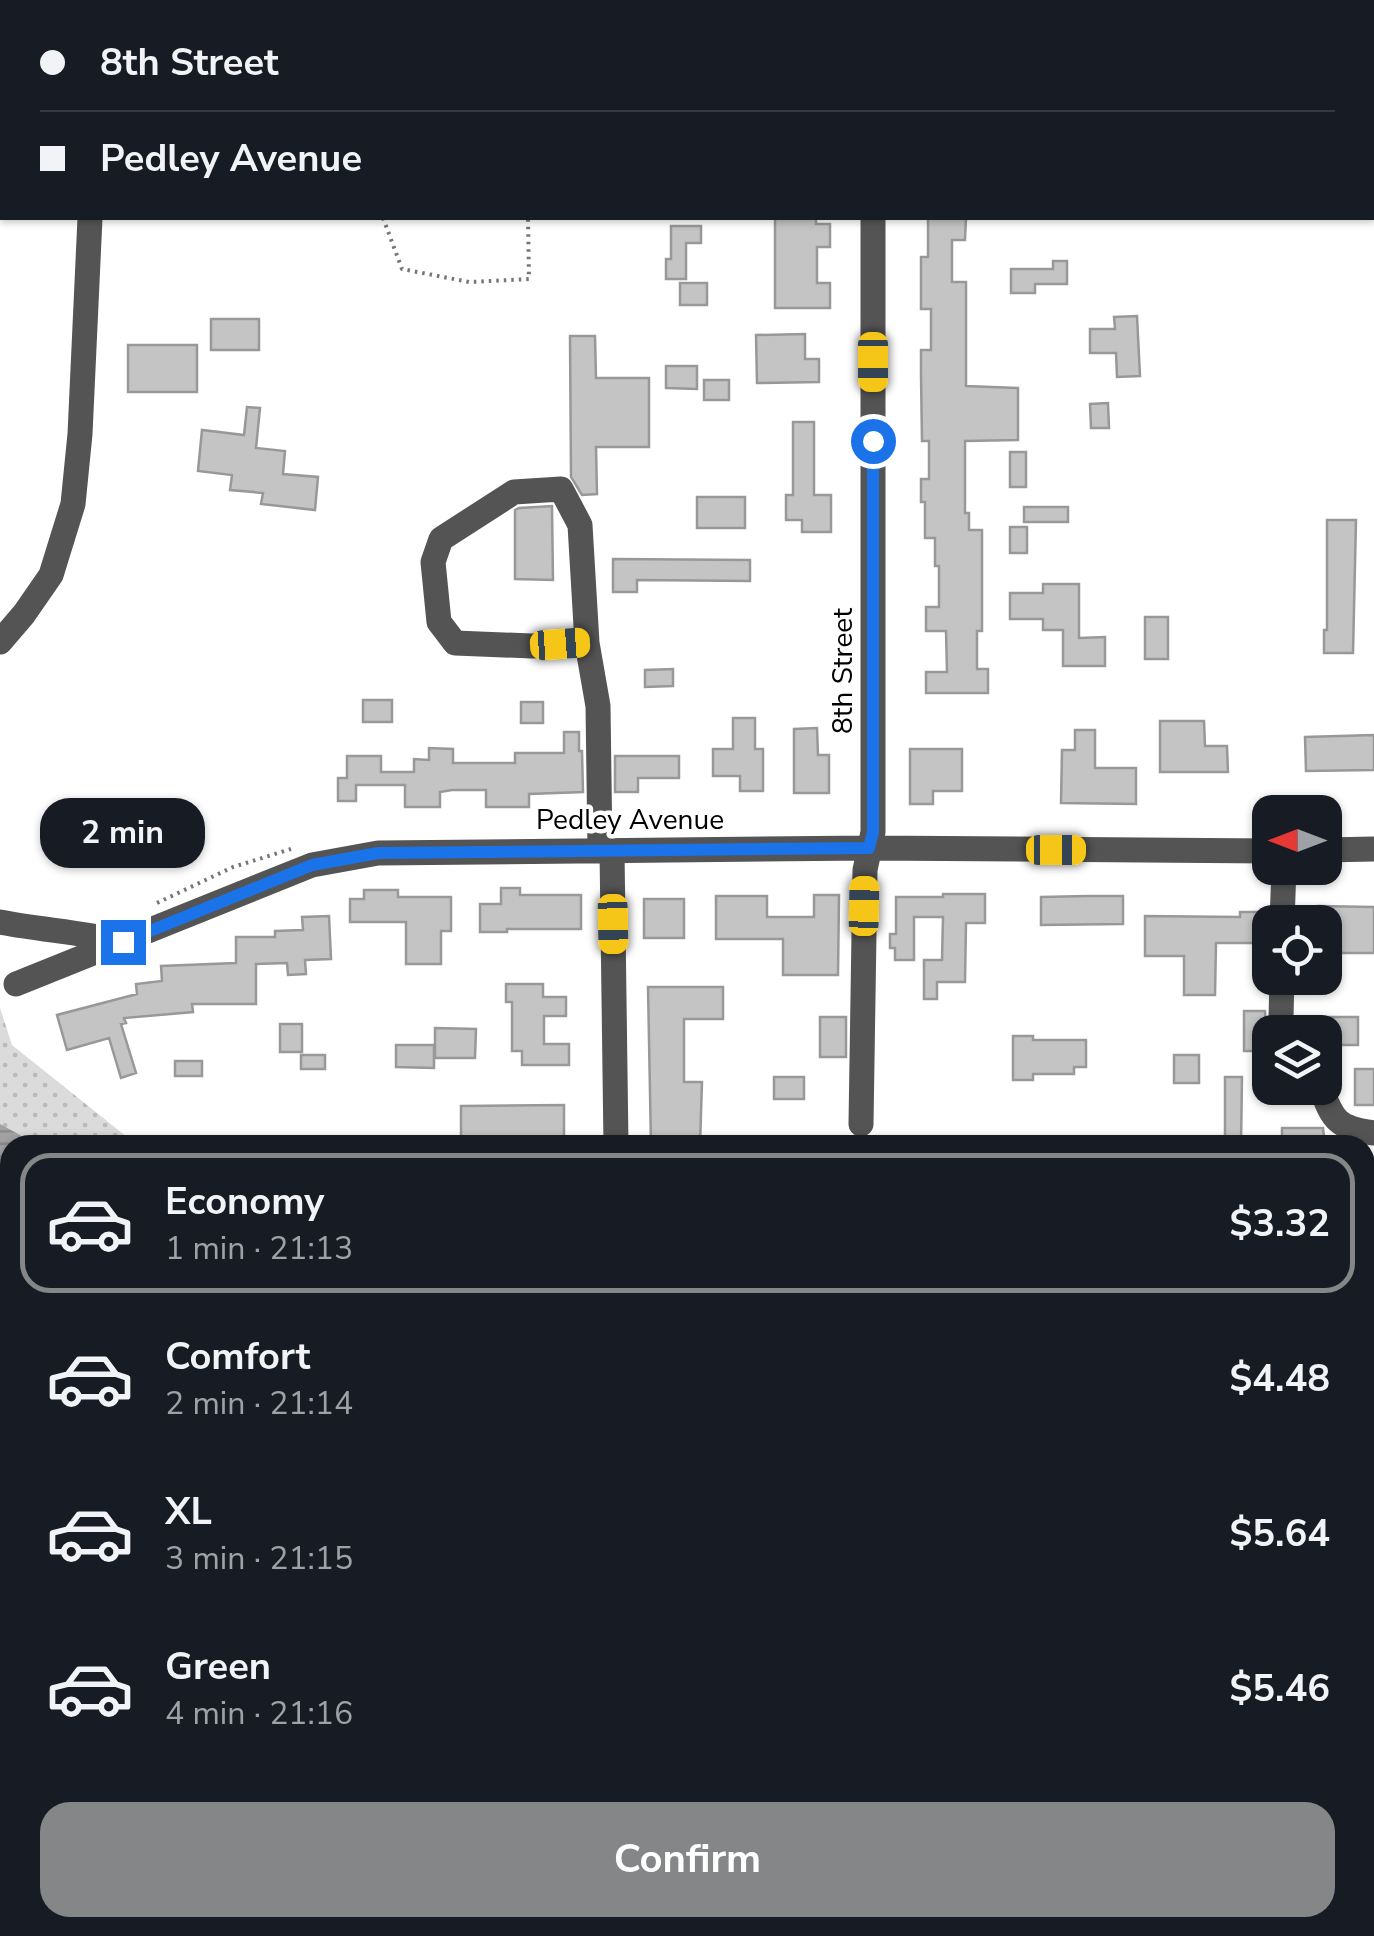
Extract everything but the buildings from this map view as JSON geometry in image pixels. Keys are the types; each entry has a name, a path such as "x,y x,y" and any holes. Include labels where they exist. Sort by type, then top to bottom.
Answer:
{"street":[{"path":"0,642 51,574 73,504 90,220"},
{"name":"8th Street","path":"861,1124 865,870 873,832 873,220"},
{"path":"588,642 532,646 455,643 439,622 433,562 441,539 514,492 561,489 580,525 588,642 598,706 616,1135"},
{"name":"Pedley Avenue","path":"16,984 312,865 378,853 869,848 1252,851"},
{"path":"1342,850 1374,849"},
{"path":"0,922 123,942"},
{"path":"1327,1105 1338,1124 1374,1132"}],"path":[{"path":"385,220 402,269 469,282 528,279 528,220"}],"shaded area":[{"path":"0,1008 12,1045 124,1135 0,1135"},
{"path":"0,1124 20,1135 0,1135"}],"route":[{"path":"123,942 312,865 378,853 869,848 873,832 873,441"}]}
